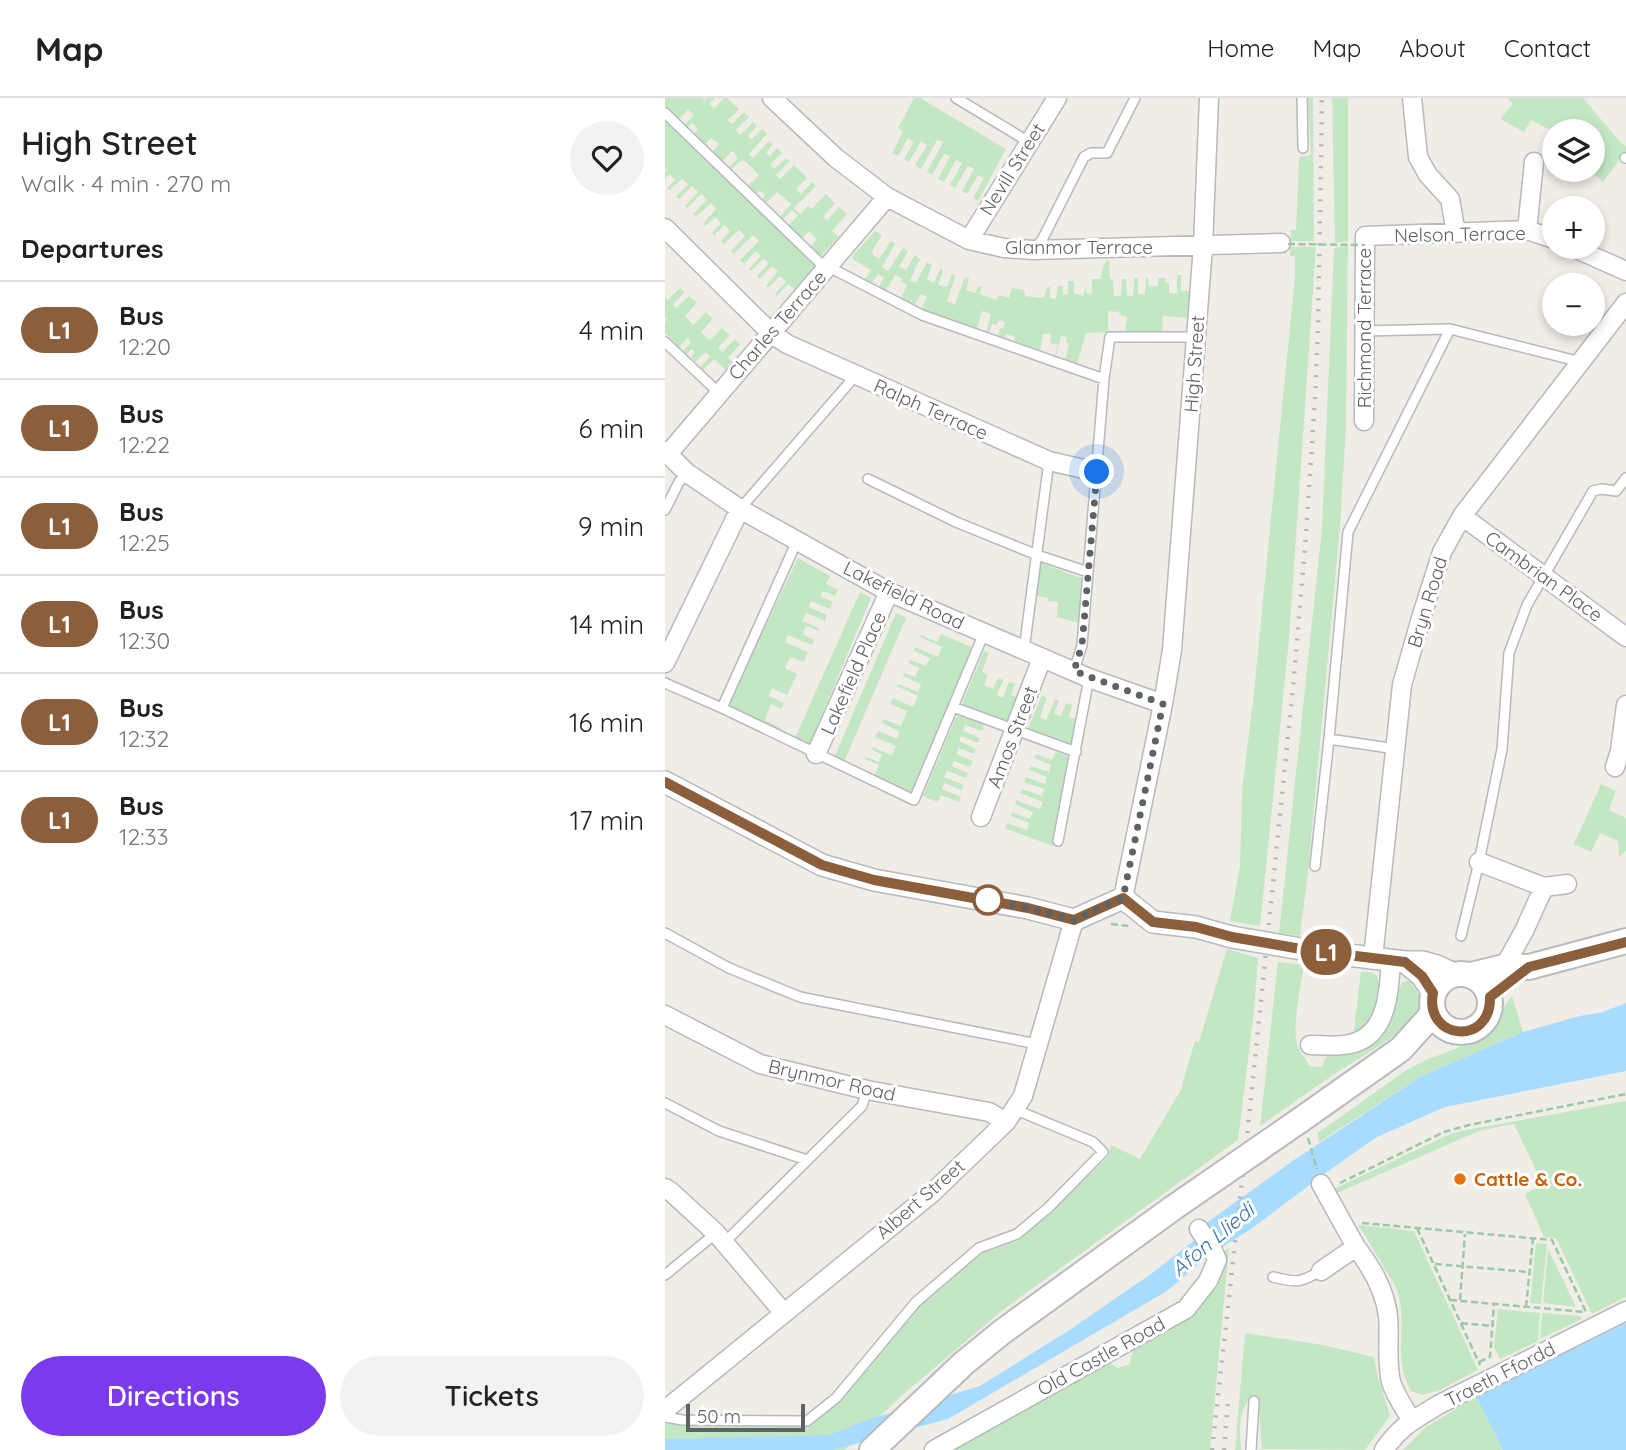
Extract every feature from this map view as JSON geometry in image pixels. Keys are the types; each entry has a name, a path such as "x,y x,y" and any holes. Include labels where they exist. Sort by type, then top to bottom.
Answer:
{"main road":[{"path":"872,1450 964,1363 1013,1324 1173,1208 1303,1126 1401,1049 1428,1019 1438,985 1444,978 1504,967 1533,966 1626,942"},
{"path":"1490,997 1533,966"},
{"path":"1433,1002 1437,1019 1452,1031 1472,1030 1481,1025 1487,1017 1490,997 1479,980 1462,975"},
{"path":"1401,1049 1452,1031"}],"street":[{"name":"Glanmor Terrace","path":"772,98 836,158 887,197 968,240 1004,248 1033,250 1285,243"},
{"name":"Nevill Street","path":"968,240 1057,98"},
{"name":"High Street","path":"1123,898 1172,650 1197,337 1209,98"},
{"path":"1412,98 1418,157 1429,175 1450,199 1456,233"},
{"path":"1527,230 1534,162"},
{"name":"Charles Terrace","path":"666,452 887,197"},
{"name":"Ralph Terrace","path":"665,228 771,333 787,344 1049,461 1097,472"},
{"name":"Nelson Terrace","path":"1365,240 1527,230 1542,235"},
{"name":"Richmond Terrace","path":"1364,421 1365,240"},
{"path":"1599,259 1626,271"},
{"name":"Bryn Road","path":"1310,1045 1347,1045 1363,1040 1378,1024 1388,1003 1396,749 1402,685 1442,552 1462,516 1626,303"},
{"name":"Lakefield Road","path":"666,452 687,473 740,509 889,592 1082,675 1163,704"},
{"path":"665,663 740,509"},
{"name":"Cambrian Place","path":"1462,516 1626,637"},
{"name":"Lakefield Place","path":"816,754 889,592"},
{"name":"Amos Street","path":"981,817 1042,658"},
{"path":"1621,758 1626,705"},
{"path":"665,782 822,865 874,880 1028,908 1074,920 1123,898 1153,922 1196,927 1232,937 1307,950 1423,962 1462,975"},
{"path":"1479,862 1544,887 1567,884"},
{"path":"1504,967 1544,887"},
{"name":"Albert Street","path":"665,1409 932,1193 1010,1116 1023,1096 1074,920"},
{"path":"1524,931 1533,966"},
{"path":"1390,960 1422,976 1433,1002"},
{"name":"Brynmor Road","path":"665,1016 760,1063 867,1090 1010,1116"},
{"path":"665,1188 720,1238 783,1312"},
{"path":"1323,1188 1385,1296 1391,1384 1412,1421"},
{"name":"Old Castle Road","path":"934,1450 1187,1309 1208,1280 1217,1260 1199,1230"},
{"path":"1321,1271 1356,1247"},
{"name":"Traeth Ffordd","path":"1384,1450 1393,1436 1412,1421 1589,1320 1626,1311"}],"lane":[{"path":"956,98 1029,142"},
{"path":"1033,250 1042,240 1084,157 1091,153 1107,153 1135,98"},
{"path":"1302,98 1303,148"},
{"path":"665,113 827,267 922,315 1104,379"},
{"path":"1315,866 1347,532 1450,329"},
{"path":"1364,331 1450,329 1581,362"},
{"path":"1058,841 1076,751 1082,645 1109,338 1197,337"},
{"path":"665,342 719,393"},
{"path":"740,509 856,375"},
{"path":"1024,650 1049,461"},
{"path":"665,510 679,482 687,473"},
{"path":"1461,936 1502,749 1509,653 1527,605 1593,491 1616,491 1626,478"},
{"path":"868,479 956,522 1037,555 1088,572"},
{"path":"722,708 797,541"},
{"path":"665,683 914,800 984,633"},
{"path":"953,708 1076,751"},
{"path":"1329,739 1396,749"},
{"path":"665,933 729,968 800,997 1037,1044"},
{"path":"665,1275 720,1238 807,1160 862,1106 867,1090"},
{"path":"665,1103 719,1131 807,1160"},
{"path":"665,1417 682,1420 807,1421 836,1398 916,1302 979,1248 1017,1234 1048,1208 1103,1152 1093,1142 1010,1116"},
{"path":"1273,1277 1303,1282 1321,1271"},
{"path":"1251,1450 1254,1401"}],"path":[{"path":"1285,243 1365,240"},
{"path":"1303,1126 1323,1188 1444,1132 1626,1094"},
{"path":"1342,1222 1552,1240 1589,1320"},
{"path":"1417,1228 1487,1380"},
{"path":"1460,1300 1465,1232"},
{"path":"1526,1307 1533,1238"},
{"path":"1434,1264 1529,1272"},
{"path":"1450,1300 1526,1307 1589,1320"},
{"path":"1479,1362 1490,1357 1494,1304"},
{"path":"1461,1324 1493,1326"}],"green space":[{"path":"665,98 715,98 709,104 714,108 727,98 739,109 728,120 732,124 744,112 749,117 736,130 740,135 753,122 757,126 748,136 751,140 762,129 767,134 749,154 753,158 769,141 773,144 766,153 770,156 777,148 782,153 770,165 774,169 786,158 790,161 776,175 780,179 794,165 807,178 796,189 801,194 812,182 816,186 794,208 800,214 808,206 812,209 826,194 835,203 823,217 827,220 839,207 847,214 832,231 839,237 821,256 811,246 817,239 809,231 802,238 789,225 798,215 792,210 783,219 780,217 791,204 777,192 766,203 762,200 765,195 760,191 757,194 748,186 759,175 744,160 731,170 728,168 738,158 736,154 732,151 722,162 712,152 719,144 711,138 704,145 693,135 698,129 692,123 687,128 684,125 694,115 688,110 678,120 665,107"},
{"path":"914,98 920,98 1006,149 978,201 973,198 984,178 978,175 967,194 962,191 974,169 968,166 955,188 950,185 962,163 956,160 944,182 938,179 950,156 944,154 932,175 927,172 943,142 937,140 921,169 915,165 927,145 921,141 909,162 904,159 914,142 908,138 898,156 892,153 903,132 898,128"},
{"path":"1308,98 1313,98 1314,241 1291,241 1291,230 1296,230 1299,157 1311,155"},
{"path":"1332,98 1348,98 1348,241 1335,243"},
{"path":"1508,98 1583,98 1601,119 1542,119 1542,126 1531,120 1524,132 1500,119 1513,104"},
{"path":"665,120 816,266 795,290 788,284 777,296 775,294 786,282 780,276 768,288 766,286 778,271 772,266 760,279 757,276 769,263 763,259 751,271 749,269 761,256 756,251 744,264 740,260 759,241 753,235 734,254 731,251 745,236 739,230 724,244 721,241 730,231 725,225 714,235 712,233 721,223 715,217 705,226 703,224 716,209 711,203 696,217 693,214 707,200 701,194 687,208 685,206 698,192 692,186 679,199 676,197 688,184 682,179 670,190 667,188 675,180 670,174 665,179"},
{"path":"1605,124 1626,146 1624,154 1605,179"},
{"path":"875,231 882,235 871,253 879,259 891,241 895,244 882,267 888,271 903,248 908,251 899,267 906,270 915,255 920,259 910,280 916,283 927,262 932,265 927,279 934,283 940,269 943,271 938,285 947,287 952,274 956,275 947,301 955,304 965,277 969,278 966,290 976,293 978,286 982,287 979,294 997,300 999,295 1009,298 1012,288 1024,290 1025,296 1044,298 1047,287 1050,287 1050,298 1056,299 1058,286 1063,286 1063,295 1068,294 1068,281 1074,281 1074,293 1083,296 1086,287 1086,293 1092,294 1092,279 1100,279 1105,262 1109,261 1114,296 1121,296 1122,279 1126,279 1127,295 1133,296 1134,278 1138,278 1138,294 1145,294 1146,278 1149,286 1158,286 1158,278 1165,278 1165,283 1169,283 1169,293 1177,294 1177,275 1181,275 1181,291 1190,291 1188,318 1163,316 1162,332 1125,332 1127,317 1119,312 1108,311 1108,332 1086,333 1077,363 1065,359 1069,345 1067,337 1061,336 1055,356 1058,345 1050,343 1051,334 1043,334 1040,350 1014,341 1015,337 1006,334 1004,338 998,336 1005,322 999,320 997,325 992,324 989,333 986,332 991,314 982,311 977,329 921,309 927,297 921,294 914,306 901,298 907,285 895,275 886,290 879,287 884,278 878,274 872,283 865,279 871,270 851,258"},
{"path":"1348,246 1346,426 1340,527 1300,936 1279,933 1322,528 1334,248"},
{"path":"1290,247 1316,247 1289,639 1260,926 1230,921 1240,865 1242,791 1295,276 1295,256 1290,256"},
{"path":"680,288 685,292 673,304 676,308 689,296 697,303 685,316 693,325 706,312 713,319 701,332 710,340 722,328 730,335 718,348 722,352 735,339 740,345 728,357 733,362 726,370 714,359 703,370 700,367 710,357 706,352 695,362 691,357 695,352 691,349 687,354 683,351 691,342 688,338 679,347 665,333 665,297 668,300"},
{"path":"798,558 830,576 826,584 838,590 835,596 823,591 820,596 833,602 830,609 811,601 809,607 827,615 825,621 806,613 802,621 819,628 818,631 806,626 803,634 814,640 812,645 788,635 785,642 808,652 804,662 790,657 785,668 797,674 787,695 772,688 769,696 784,703 781,709 771,704 765,720 781,728 780,731 727,706"},
{"path":"1041,563 1083,579 1079,623 1057,617 1058,602 1036,596"},
{"path":"860,592 871,598 810,744 795,738"},
{"path":"896,613 906,618 844,762 834,758"},
{"path":"941,634 973,648 911,792 874,776 879,765 865,759 866,757 879,762 882,755 871,749 872,747 892,755 896,746 875,737 878,731 897,739 900,732 882,723 883,719 901,726 907,711 890,704 893,698 913,707 918,696 897,686 898,684 918,692 921,684 903,676 904,673 915,677 919,668 908,663 910,660 926,666 930,658 914,651 915,647 938,657 942,647 920,637 921,635 937,642"},
{"path":"984,651 989,653 982,672 988,675 984,685 993,689 998,678 1003,680 997,695 1003,698 1009,682 1015,684 1011,695 1018,697 1008,722 962,704"},
{"path":"1042,695 1047,698 1040,717 1046,720 1055,699 1059,701 1054,714 1061,716 1066,703 1072,705 1069,717 1078,720 1073,747 1028,729"},
{"path":"957,715 984,725 982,731 965,725 963,731 980,738 978,743 961,736 959,741 976,749 974,754 959,748 956,754 973,761 970,767 954,761 952,766 968,773 966,778 947,771 944,777 964,785 962,790 944,783 942,789 961,797 959,802 941,795 938,802 923,796"},
{"path":"1056,752 1071,757 1053,846 1005,828 1007,823 1027,830 1029,823 1011,816 1012,812 1030,819 1033,812 1015,804 1016,800 1040,809 1043,802 1020,793 1022,789 1042,796 1044,789 1024,782 1026,777 1045,784 1047,777 1029,770 1031,766 1049,772 1051,765 1034,758 1036,754 1052,760"},
{"path":"1601,784 1616,791 1609,810 1626,818 1626,851 1619,857 1618,841 1600,833 1591,852 1574,844"},
{"path":"1227,949 1258,958 1238,1140 1004,1309 900,1397 845,1450 665,1450 665,1419 810,1426 840,1401 922,1304 981,1254 1019,1240 1108,1157 1111,1145 1140,1159 1182,1088 1195,1041 1199,1042"},
{"path":"1278,962 1304,965 1297,1007 1296,1039 1309,1066 1322,1067 1330,1052 1390,1017 1394,1010 1396,989 1400,989 1405,981 1409,981 1417,990 1420,1005 1406,1026 1260,1126"},
{"path":"1361,972 1371,972 1382,985 1374,1014 1353,1037"},
{"path":"1512,996 1523,1032 1420,1077 1319,1142 1318,1133 1405,1071 1488,1034"},
{"path":"1626,1101 1626,1297 1592,1314 1556,1238 1544,1237 1525,1194 1543,1185 1514,1124 1479,1131 1337,1193 1334,1189 1450,1134"},
{"path":"1358,1225 1414,1231 1478,1370 1440,1390 1422,1395 1411,1391 1402,1365 1401,1316 1397,1290"},
{"path":"1536,1243 1547,1244 1541,1304 1530,1303"},
{"path":"1229,1248 1210,1450 954,1450 1110,1363 1118,1368 1130,1364 1133,1348 1169,1331 1191,1314 1218,1286 1222,1252"},
{"path":"1548,1249 1576,1307 1543,1303"},
{"path":"1498,1309 1540,1313 1538,1341 1500,1359 1494,1347"},
{"path":"1542,1313 1580,1316 1582,1319 1540,1339"},
{"path":"1245,1333 1323,1345 1374,1357 1390,1416 1365,1450 1262,1449 1259,1408 1254,1396 1242,1413 1241,1450 1235,1450"},
{"path":"1476,1397 1503,1450 1403,1450 1426,1427"}],"water":[{"name":"Afon Lliedi","path":"1626,1003 1626,1071 1445,1107 1377,1137 1251,1229 1208,1256 1167,1291 948,1419 832,1450 665,1450 665,1439 829,1435 867,1420 980,1386 1071,1329 1151,1274 1200,1236 1201,1227 1294,1160 1420,1077 1523,1032 1603,1012"},
{"path":"1626,1323 1626,1450 1503,1450 1476,1397"}],"railway":[{"path":"1212,1450 1248,1127 1306,534 1318,329 1322,98"},
{"path":"1224,1450 1228,1402"}],"bus line":[{"name":"L1","path":"665,782 822,865 874,880 1028,908 1074,920 1123,898 1153,922 1196,927 1232,937 1307,950 1405,962 1422,976 1433,993 1431,1002 1437,1019 1452,1031 1472,1030 1481,1025 1487,1017 1490,997 1529,967 1626,942"}],"place":[{"name":"Cattle & Co.","path":"1460,1179"}],"route":[{"path":"988,900 1074,920 1123,898 1163,704 1074,671 1082,645 1097,472"}]}
